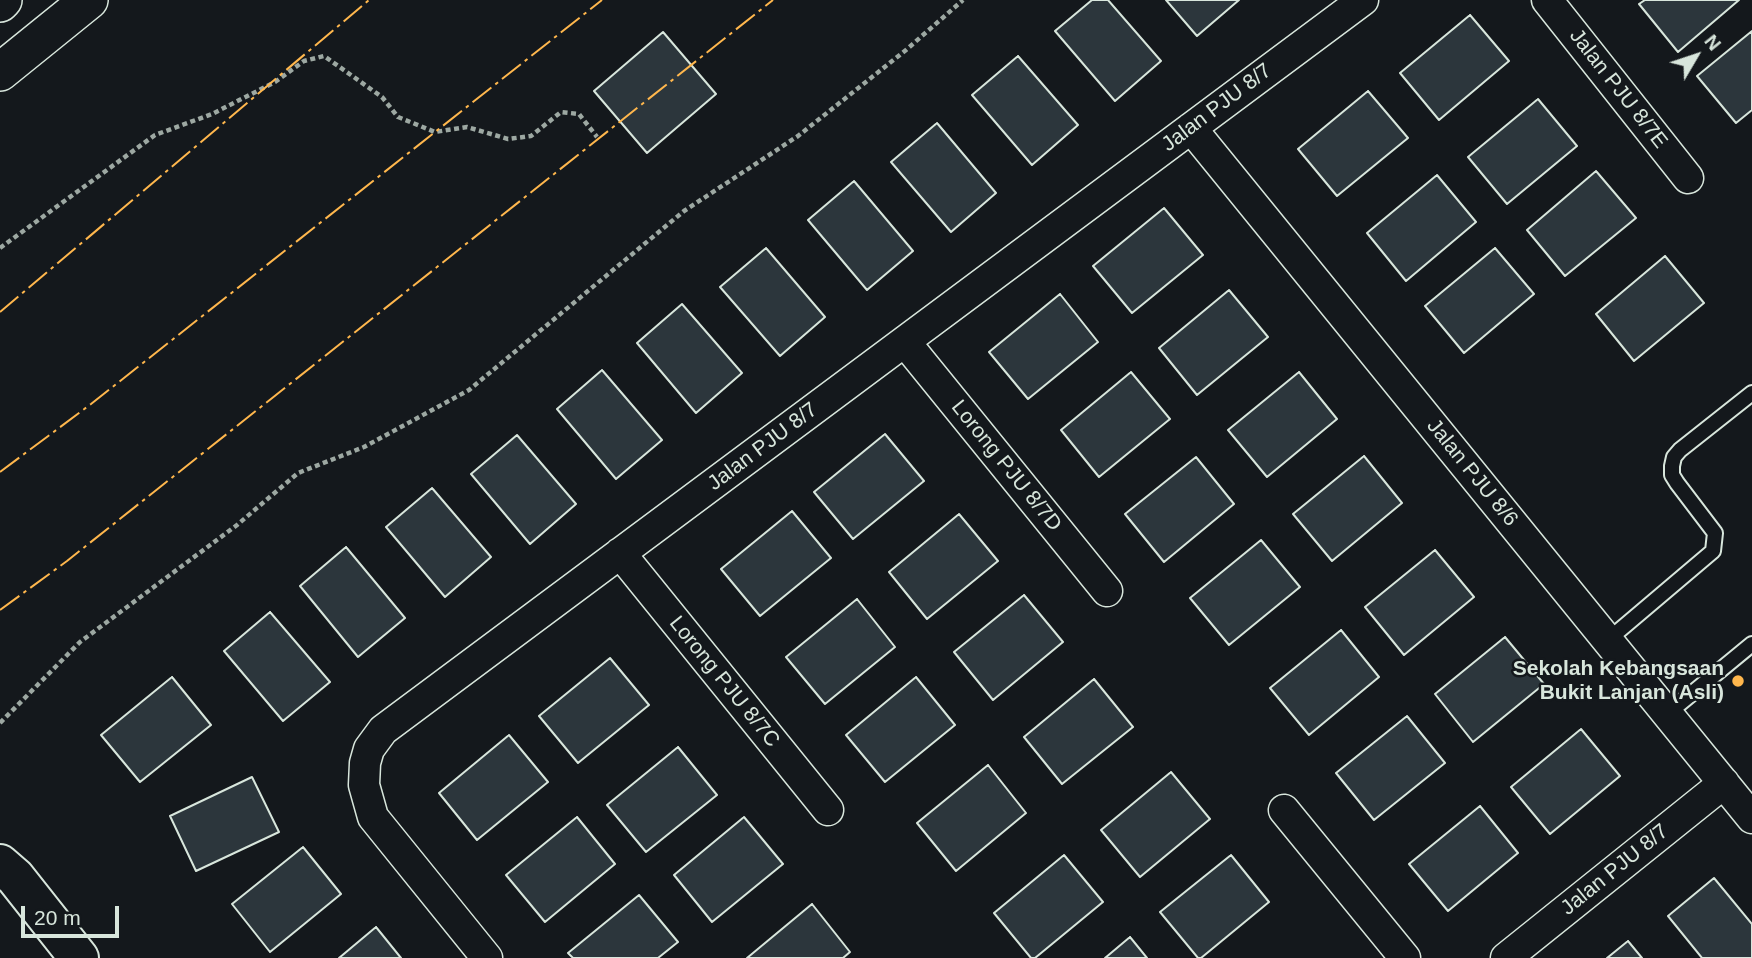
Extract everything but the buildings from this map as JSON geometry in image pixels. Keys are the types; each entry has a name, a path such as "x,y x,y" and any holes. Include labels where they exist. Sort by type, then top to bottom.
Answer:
{"highway":[{"path":"0,864 15,877 79,958"}],"street":[{"path":"0,72 89,0"},
{"name":"Jalan PJU 8/7","path":"487,958 373,817 364,785 365,764 369,749 383,730 1363,0"},
{"name":"Jalan PJU 8/7E","path":"1547,0 1688,178"},
{"name":"Jalan PJU 8/6","path":"1191,128 1752,818"},
{"name":"Lorong PJU 8/7D","path":"905,341 1107,591"},
{"name":"Lorong PJU 8/7C","path":"620,554 828,810"},
{"name":"Jalan PJU 8/7","path":"1506,958 1724,783"},
{"path":"1284,810 1405,958"}],"lane":[{"path":"1608,640 1713,551 1715,533 1672,475 1674,457 1752,393"},
{"path":"1667,714 1752,644"}],"path":[{"path":"0,723 80,642 236,525 298,474 364,447 469,390 684,211 798,136 964,0"},
{"path":"0,248 155,135 212,114 275,82 304,61 324,56 382,97 398,117 435,132 467,127 508,139 531,136 561,112 579,114 597,137"}],"power":[{"path":"0,312 369,0"},
{"path":"0,472 91,404 602,0"},
{"path":"0,610 67,561 773,0"}],"place":[{"name":"Sekolah Kebangsaan Bukit Lanjan (Asli)","path":"1738,681"}]}
